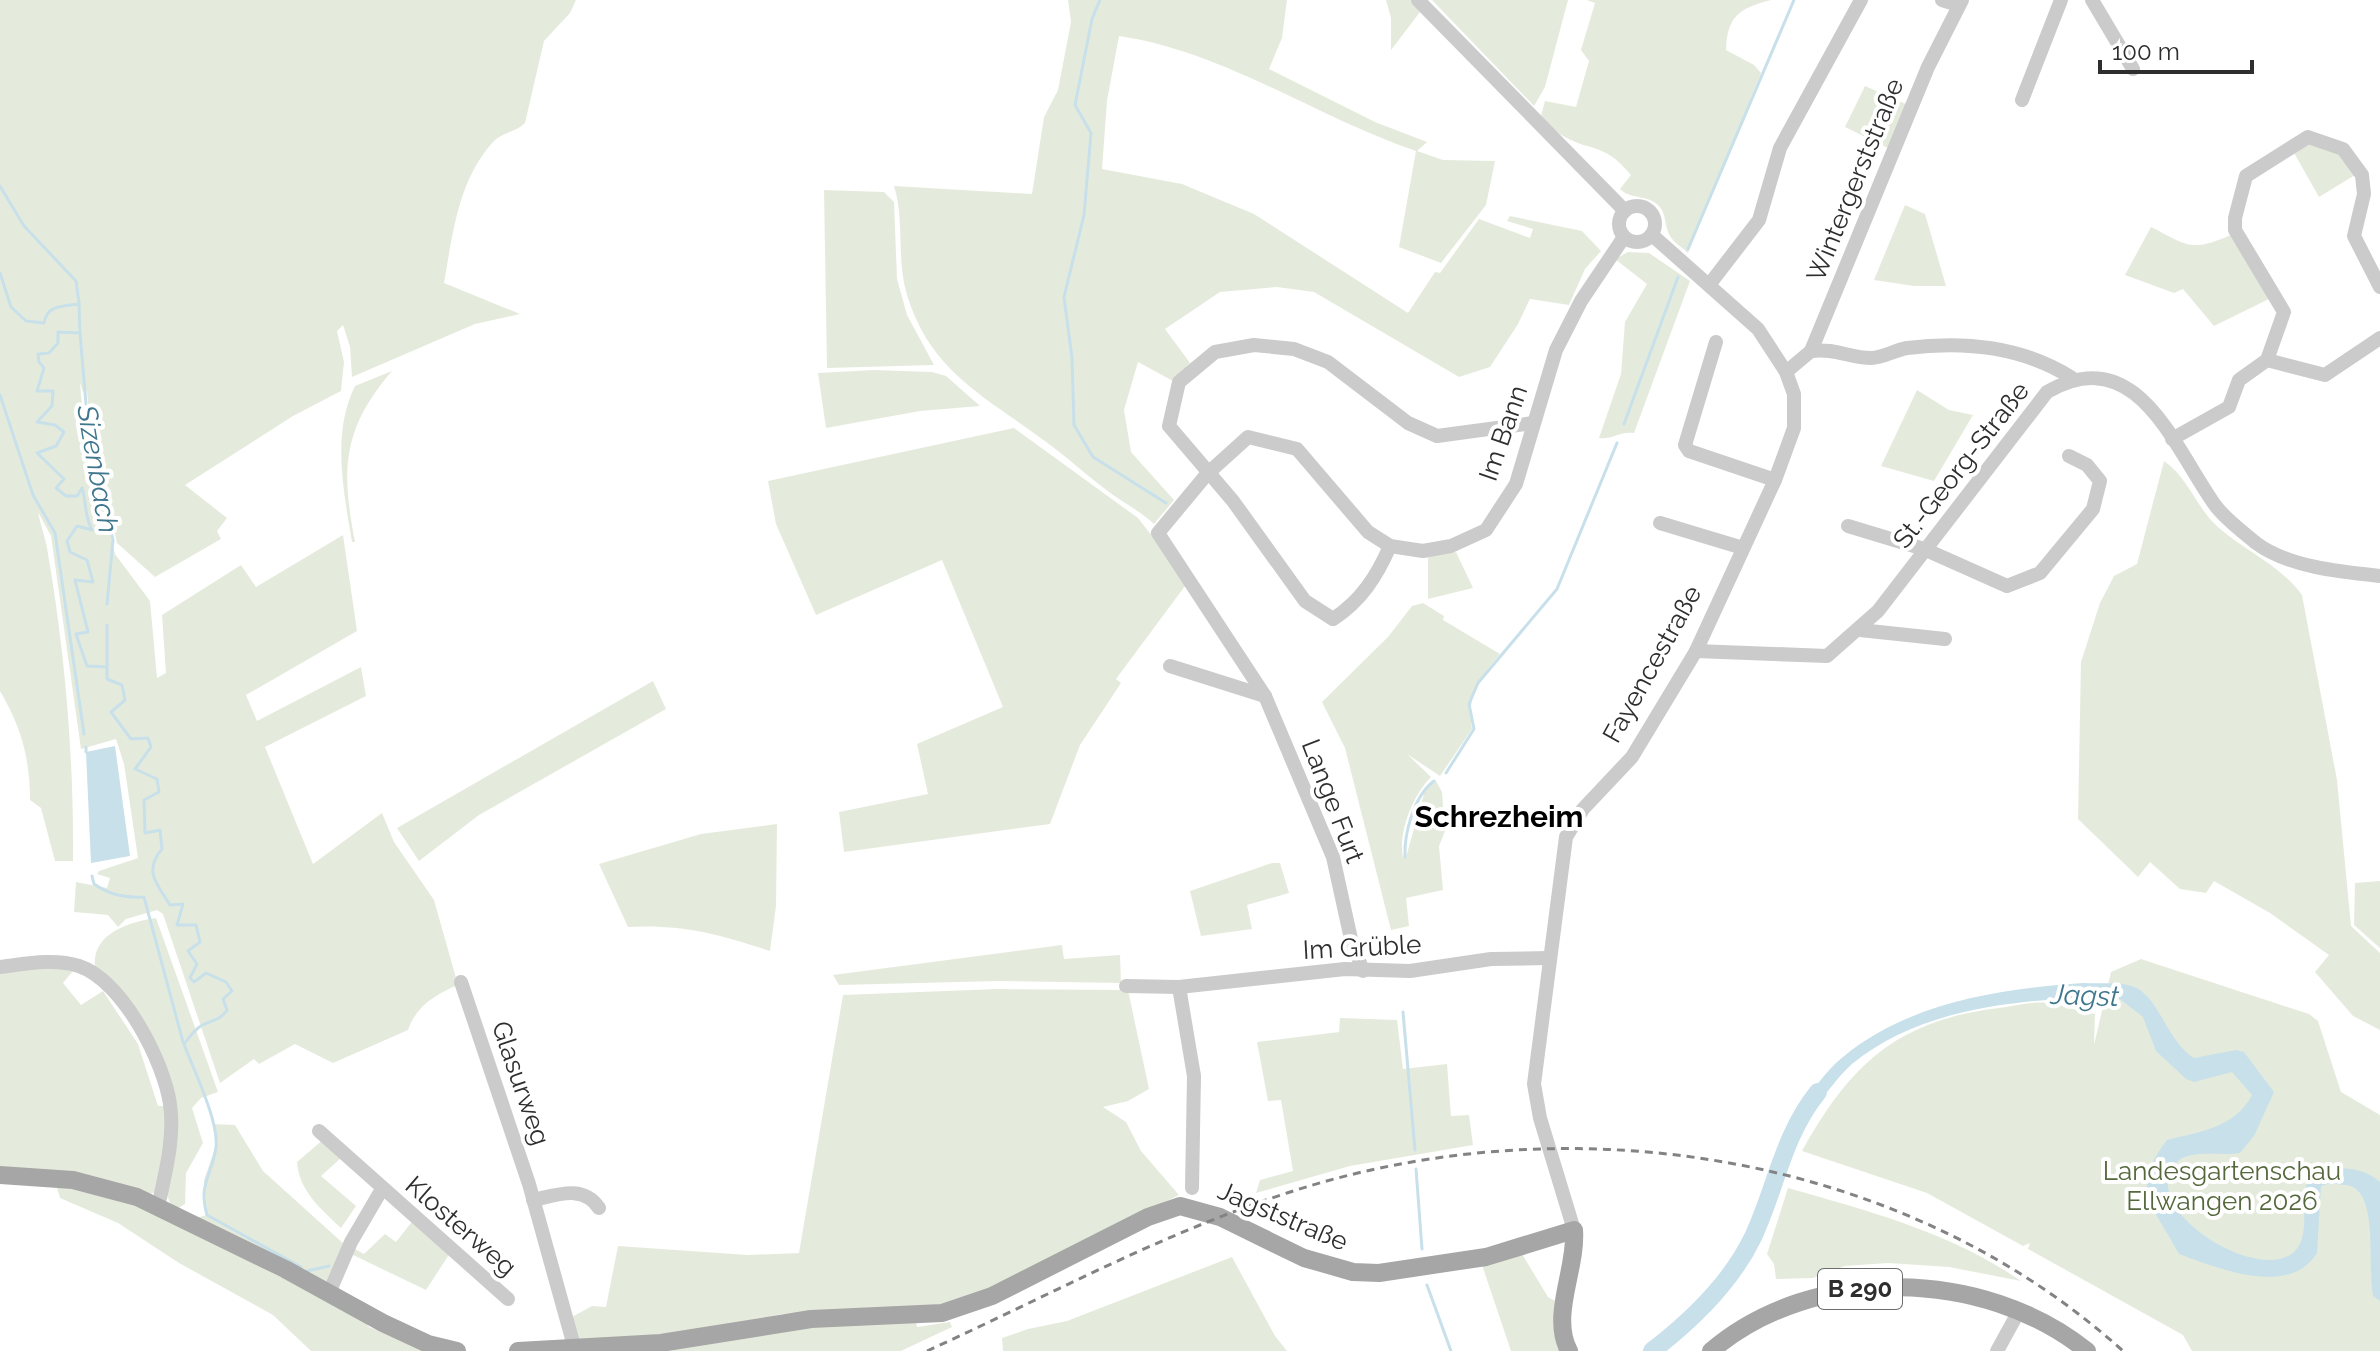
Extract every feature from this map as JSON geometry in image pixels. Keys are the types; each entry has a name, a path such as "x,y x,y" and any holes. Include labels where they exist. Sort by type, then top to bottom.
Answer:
{"main road":[{"path":"0,1175 99,1185 158,1207 428,1344 457,1351"},
{"name":"Jagststraße","path":"534,1350 661,1343 811,1319 942,1313 1016,1285 1148,1217 1180,1206 1220,1217 1304,1258 1353,1272 1379,1273 1486,1257 1574,1230"},
{"name":"Fayencestraße","path":"1569,1351 1562,1320 1575,1249 1574,1230"},
{"name":"B 290","path":"1711,1351 1761,1318 1811,1298 1856,1290 1946,1291 2019,1311 2052,1327 2087,1351"}],"street":[{"name":"Fayencestraße","path":"1418,0 1625,211 1642,206 1652,212 1656,224 1652,235 1758,329 1786,372 1794,394 1794,428 1775,480 1696,651 1632,757 1583,809 1566,837 1534,1084 1540,1118 1574,1230"},
{"path":"1709,285 1759,220 1780,148 1861,0"},
{"path":"1942,0 1960,2"},
{"path":"2022,100 2061,0"},
{"path":"2092,0 2133,69"},
{"name":"Wintergerststraße","path":"1786,372 1811,351 1899,133 1960,2"},
{"path":"2172,439 2229,407 2239,380 2267,360 2284,312 2235,230 2246,176 2308,137 2343,149 2362,175 2364,194 2354,236 2380,287"},
{"path":"1625,211 1619,221 1624,237 1639,243 1652,235"},
{"name":"Im Bann","path":"1390,546 1423,551 1451,546 1486,530 1516,484 1556,350 1581,301 1624,237"},
{"path":"2267,360 2325,375 2380,338"},
{"path":"1716,342 1685,445 1689,451 1775,480"},
{"path":"1207,474 1248,437 1297,449 1368,532 1390,546 1381,568 1360,597 1333,619 1305,601 1233,501 1207,474 1169,426 1179,382 1215,352 1254,345 1294,349 1328,362 1408,423 1437,436 1533,423"},
{"path":"1811,351 1831,348 1871,358 1930,345 1982,345 2046,361 2072,378 2111,381 2140,395 2218,509 2259,545 2288,559 2380,576"},
{"name":"St.-Georg-Straße","path":"1696,651 1827,656 1860,630 2047,392 2072,378"},
{"path":"1848,526 1924,549 2007,586 2040,573 2093,509 2100,481 2087,465 2069,456"},
{"name":"Lange Furt","path":"1207,474 1158,533 1265,696 1333,857 1351,939 1363,971"},
{"path":"1660,523 1743,548"},
{"path":"1860,630 1945,639"},
{"path":"1170,666 1265,696"},
{"name":"Im Grüble","path":"1126,986 1179,987 1345,969 1410,971 1491,959 1548,958"},
{"path":"0,967 38,962 79,966 118,998 144,1034 162,1069 170,1106 171,1135 158,1207"},
{"name":"Glasurweg","path":"461,982 533,1200 574,1346"},
{"path":"1179,987 1194,1076 1192,1188"},
{"name":"Klosterweg","path":"319,1131 508,1299"},
{"name":"Klosterweg","path":"329,1293 351,1242 382,1189"},
{"path":"533,1200 577,1193 592,1198 599,1208"},
{"path":"1997,1351 2019,1311"}],"green space":[{"path":"0,0 576,0 570,13 544,41 525,123 493,142 472,173 459,208 444,283 520,314 475,324 352,377 350,347 343,325 337,331 344,362 341,391 293,416 185,485 227,518 217,531 221,539 155,577 117,543 90,427 87,391 83,392 80,383 84,428 115,554 150,601 157,678 166,673 162,615 241,565 256,587 343,535 357,631 246,695 257,721 361,667 366,696 265,747 313,864 382,813 394,842 434,900 458,985 428,1002 416,1014 408,1030 333,1063 295,1044 259,1064 254,1059 220,1083 163,914 157,910 126,919 118,927 108,915 74,912 76,882 107,888 110,878 97,874 99,871 138,858 124,764 116,739 81,749 51,536 38,512 47,548 63,665 70,743 73,861 55,861 41,808 30,800 23,743 0,691"},
{"path":"1068,0 1287,0 1282,38 1269,69 1375,122 1427,142 1417,151 1443,160 1495,161 1486,205 1441,263 1399,247 1416,151 1342,121 1233,70 1158,44 1119,36 1107,101 1102,169 1182,184 1254,214 1408,313 1435,272 1440,273 1479,219 1530,238 1533,229 1507,221 1510,216 1582,231 1601,251 1585,269 1569,305 1530,299 1490,367 1459,377 1314,292 1277,287 1220,292 1165,329 1190,363 1173,381 1138,362 1124,410 1131,452 1174,500 1154,524 961,379 930,344 917,321 904,281 894,186 1032,194 1044,117 1058,90 1071,22"},
{"path":"1386,0 1411,0 1420,12 1391,50 1391,18"},
{"path":"1432,0 1568,0 1545,87 1534,106"},
{"path":"1587,0 1771,0 1743,10 1729,29 1726,50 1754,65 1761,73 1688,253 1670,236 1659,206 1620,189 1631,175 1621,164 1612,156 1560,134 1541,116 1545,101 1576,107 1589,61 1581,50 1595,3"},
{"path":"1865,86 1906,104 1888,148 1845,127"},
{"path":"2308,141 2341,152 2355,175 2319,197 2293,151"},
{"path":"824,190 884,192 894,202 897,279 907,315 934,365 827,368"},
{"path":"1905,205 1925,214 1946,286 1914,286 1874,280"},
{"path":"2151,227 2191,245 2233,234 2271,298 2214,326 2183,289 2174,293 2125,275"},
{"path":"1628,252 1649,253 1690,281 1634,433 1599,438 1621,374 1625,322 1647,284 1615,259"},
{"path":"874,370 932,372 946,376 980,406 920,411 826,428 818,373"},
{"path":"392,371 363,412 350,451 347,472 355,542 352,542 342,464 343,424 355,386"},
{"path":"1917,390 1949,410 1973,415 1934,481 1881,466"},
{"path":"1014,428 1138,518 1188,582 1116,679 1121,683 1080,745 1050,824 844,852 839,812 928,794 917,744 1003,707 942,560 816,615 776,524 768,481"},
{"path":"2164,461 2180,476 2219,528 2273,567 2302,595 2337,780 2351,926 2380,953 2380,1030 2353,1016 2315,972 2329,955 2270,913 2214,881 2206,893 2180,889 2150,862 2138,877 2078,819 2081,662 2100,603 2114,576 2137,564"},
{"path":"1456,552 1473,588 1428,599 1428,556"},
{"path":"1423,603 1444,616 1443,620 1500,654 1476,688 1471,706 1472,729 1440,776 1407,754 1431,777 1408,814 1403,836 1403,857 1406,857 1425,790 1436,781 1442,792 1445,831 1439,846 1443,890 1406,898 1409,926 1391,930 1345,748 1322,702 1388,637 1412,606"},
{"path":"653,681 666,709 479,815 419,861 397,828"},
{"path":"777,824 776,906 770,951 700,932 666,927 628,927 599,864 701,834"},
{"path":"1280,863 1289,893 1247,905 1252,929 1201,936 1190,891"},
{"path":"2380,881 2380,948 2354,925 2355,883"},
{"path":"156,918 218,1092 201,1098 192,1108 203,1143 186,1173 185,1204 173,1211 167,1195 165,1066 95,968 95,956 105,938 123,927"},
{"path":"1062,945 1064,959 1120,955 1121,983 999,981 839,985 833,975"},
{"name":"Landesgartenschau Ellwangen 2026","path":"2141,959 2309,1014 2318,1021 2341,1092 2380,1115 2380,1351 2192,1351 2183,1335 2028,1249 2030,1243 2023,1246 1927,1193 1802,1151 1820,1120 1859,1071 1881,1051 1932,1023 1964,1014 2048,1003 2095,1014 2094,1045 2111,972"},
{"path":"48,967 73,971 63,983 81,1005 103,991 138,1044 158,1106 170,1106 156,1192 143,1196 0,1172 0,973"},
{"path":"997,989 1128,990 1149,1089 1128,1101 1103,1107 1126,1122 1141,1151 1179,1195 989,1289 939,1305 782,1314 701,1332 576,1343 570,1318 592,1306 606,1307 618,1246 748,1255 799,1253 843,995"},
{"path":"1340,1018 1397,1020 1403,1069 1447,1064 1451,1116 1469,1115 1473,1145 1350,1166 1256,1193 1260,1180 1293,1171 1281,1100 1268,1101 1257,1042 1339,1032"},
{"path":"213,1124 235,1125 263,1171 345,1245 329,1293 186,1221 207,1215 204,1180 216,1146"},
{"path":"324,1139 341,1158 321,1176 356,1206 341,1228 312,1199 302,1182 297,1162"},
{"path":"55,1181 111,1191 358,1313 369,1327 431,1351 311,1351 273,1315 179,1263 118,1223 60,1198"},
{"path":"1788,1188 1909,1225 1967,1249 2021,1281 1949,1267 1888,1263 1845,1266 1813,1278 1776,1279 1774,1264 1767,1254"},
{"path":"415,1218 452,1250 426,1290 351,1254 353,1248 364,1254 385,1234 396,1242"},
{"path":"1522,1254 1548,1297 1557,1302 1554,1331 1562,1351 1511,1351 1482,1265"},
{"path":"1232,1257 1275,1336 1287,1351 1003,1351 1002,1338 1067,1321"},
{"path":"916,1321 917,1327 950,1322 952,1327 901,1351 624,1351 776,1329"}],"water":[{"path":"115,746 130,856 91,863 86,752"},
{"path":"2083,983 2123,984 2139,989 2155,1006 2175,1039 2194,1058 2236,1050 2244,1052 2274,1092 2254,1136 2240,1153 2192,1155 2180,1160 2172,1169 2169,1192 2178,1210 2214,1242 2236,1253 2259,1259 2279,1259 2294,1252 2300,1244 2305,1191 2313,1171 2339,1168 2365,1173 2380,1182 2380,1301 2373,1296 2368,1213 2356,1189 2345,1185 2321,1186 2317,1253 2305,1267 2289,1274 2252,1276 2179,1254 2153,1210 2149,1197 2147,1185 2155,1157 2167,1140 2226,1122 2245,1106 2252,1095 2232,1072 2194,1082 2186,1079 2156,1051 2143,1017 2116,996 2012,1003 1944,1017 1881,1044 1852,1064 1812,1111 1799,1109 1837,1062 1869,1038 1897,1023 1926,1011 1988,995"}],"waterway":[{"path":"1100,0 1092,19 1075,105 1091,133 1084,215 1064,297 1072,358 1074,425 1093,457 1166,503"},
{"path":"1688,249 1794,0"},
{"name":"Sizenbach","path":"0,186 24,226 76,281 79,303"},
{"name":"Sizenbach","path":"0,273 11,307 26,321 44,323 52,310 79,304 80,333 58,332 58,343 49,353 38,354 44,368 37,391 53,391 52,406 37,422 55,425 64,432 56,446 37,453 64,479 56,488 66,496 77,496 82,488 92,530 77,526 67,541 70,552 87,560 93,582 75,580 88,632 76,634 87,666 107,667 107,679 122,685 125,700 111,712 131,739 148,738 151,747 135,769 157,779 159,792 144,800 145,833 160,830 162,849 153,864 154,877 170,905 183,904 177,925 196,925 200,942 188,951 197,964 190,978 194,982 206,973 226,982 232,991 223,999 227,1010 224,1014 198,1028 184,1044 210,1110 216,1136 204,1195 207,1215 301,1267"},
{"path":"1624,424 1678,277"},
{"name":"Sizenbach","path":"80,333 88,428 113,540 107,604"},
{"path":"0,395 33,495 55,533 84,734"},
{"path":"1446,773 1474,729 1469,704 1478,683 1557,589 1617,443"},
{"name":"Sizenbach","path":"107,625 107,667"},
{"path":"86,747 86,752"},
{"path":"1405,857 1406,837 1416,805 1434,781"},
{"path":"92,876 94,884 106,891 144,897 183,1042"},
{"path":"1403,1012 1415,1150"},
{"name":"Jagst","path":"1652,1351 1681,1327 1734,1269 1753,1237 1796,1126 1818,1092"},
{"path":"1416,1169 1422,1249"},
{"name":"Sizenbach","path":"307,1271 329,1266"},
{"path":"1427,1285 1451,1351"}],"railway":[{"path":"927,1351 1150,1246 1287,1193 1394,1165 1505,1151 1616,1150 1727,1162 1835,1189 1938,1229 2035,1283 2123,1351"}],"district":[{"name":"Schrezheim","path":"1499,817"}]}
